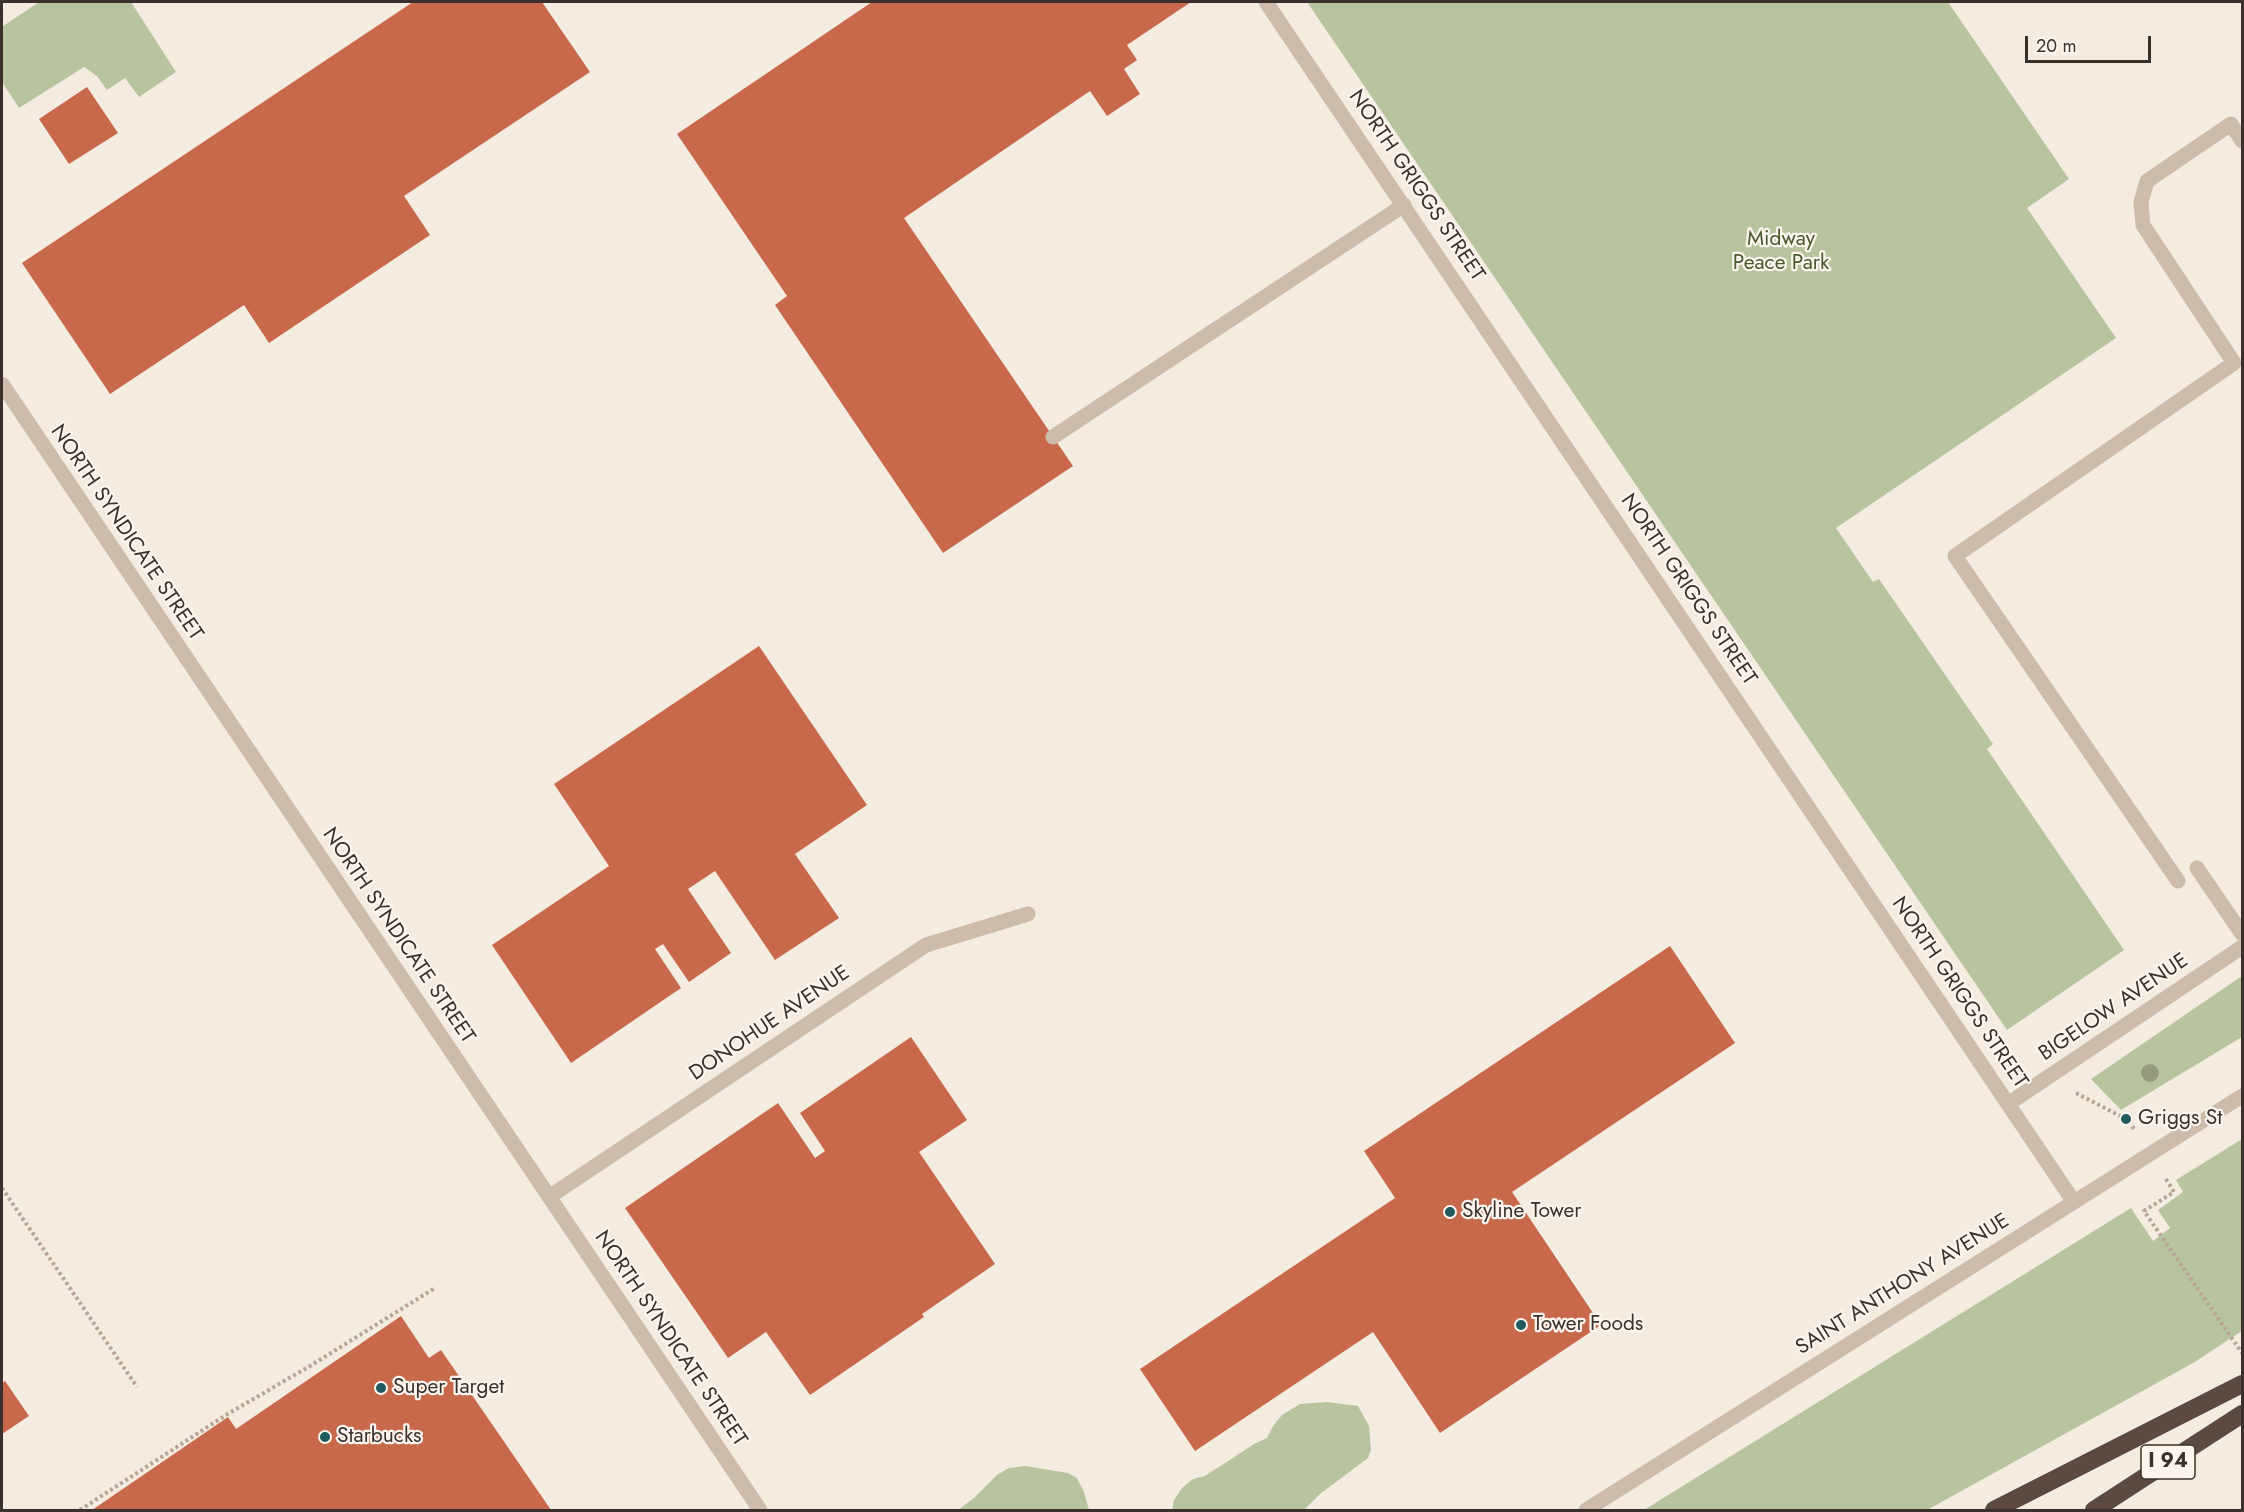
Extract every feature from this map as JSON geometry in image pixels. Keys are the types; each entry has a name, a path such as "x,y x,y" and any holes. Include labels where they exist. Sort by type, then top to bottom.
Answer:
{"highway":[{"path":"1994,1510 2242,1384"},
{"name":"I 94","path":"2094,1510 2242,1414"}],"street":[{"name":"NORTH GRIGGS STREET","path":"1266,2 2074,1202"},
{"path":"2178,881 1955,556 2234,363 2144,225 2141,202 2147,181 2237,120 2242,141"},
{"path":"1053,437 1404,205"},
{"name":"NORTH SYNDICATE STREET","path":"2,384 760,1510"},
{"path":"2197,868 2242,934"},
{"name":"DONOHUE AVENUE","path":"549,1197 926,945 1028,914"},
{"name":"BIGELOW AVENUE","path":"2008,1104 2242,946"},
{"name":"SAINT ANTHONY AVENUE","path":"1586,1510 2242,1096"}],"path":[{"path":"2076,1093 2126,1119 2135,1131"},
{"path":"2,1188 137,1388"},
{"path":"2174,1192 2144,1211 2242,1353"},
{"path":"80,1510 226,1415 435,1288"}],"green space":[{"path":"39,2 131,2 176,72 139,97 125,78 107,90 97,76 84,67 19,108 2,82 2,27"},
{"name":"Midway Peace Park","path":"1307,2 1948,2 2069,179 2027,208 2116,338 1836,528 1873,582 1879,579 1993,744 1987,749 2124,950 2007,1030"},
{"path":"2242,976 2242,1037 2121,1110 2091,1079"},
{"path":"2242,1139 2242,1331 2193,1363 1927,1510 1644,1510 2131,1208 2153,1241 2170,1228 2158,1210 2183,1192 2176,1180"},
{"path":"1327,1402 1358,1406 1369,1426 1371,1450 1368,1458 1320,1494 1304,1510 1172,1510 1174,1500 1182,1488 1193,1479 1205,1476 1267,1438 1282,1415 1300,1404"},
{"path":"1025,1466 1068,1473 1077,1478 1089,1510 958,1510 997,1475 1009,1468"}],"building":[{"path":"413,2 542,2 590,72 404,196 430,235 269,343 244,305 110,394 22,263"},
{"path":"872,2 1191,2 1127,45 1137,60 1124,69 1140,94 1107,116 1090,91 904,218 1073,466 943,553 775,305 787,296 677,134"},
{"path":"87,87 118,133 69,164 39,119"},
{"path":"759,646 867,805 795,854 839,918 775,960 715,871 688,889 731,953 689,982 663,944 655,949 681,988 571,1063 492,945 609,866 554,784"},
{"name":"Skyline Tower","path":"1670,946 1735,1043 1512,1192 1601,1325 1440,1433 1373,1332 1195,1451 1140,1369 1395,1198 1364,1151"},
{"path":"911,1037 967,1120 919,1152 995,1264 922,1314 924,1317 810,1395 766,1332 728,1358 625,1208 778,1103 815,1158 825,1151 800,1113"},
{"name":"Super Target","path":"401,1316 429,1358 441,1350 551,1510 92,1510 228,1417 236,1429"},
{"path":"5,1381 29,1416 2,1434 2,1383"}],"place":[{"name":"Griggs St","path":"2126,1119"},
{"name":"Skyline Tower","path":"1450,1212"},
{"name":"Tower Foods","path":"1521,1325"},
{"name":"Super Target","path":"381,1388"},
{"name":"Starbucks","path":"325,1437"}]}
